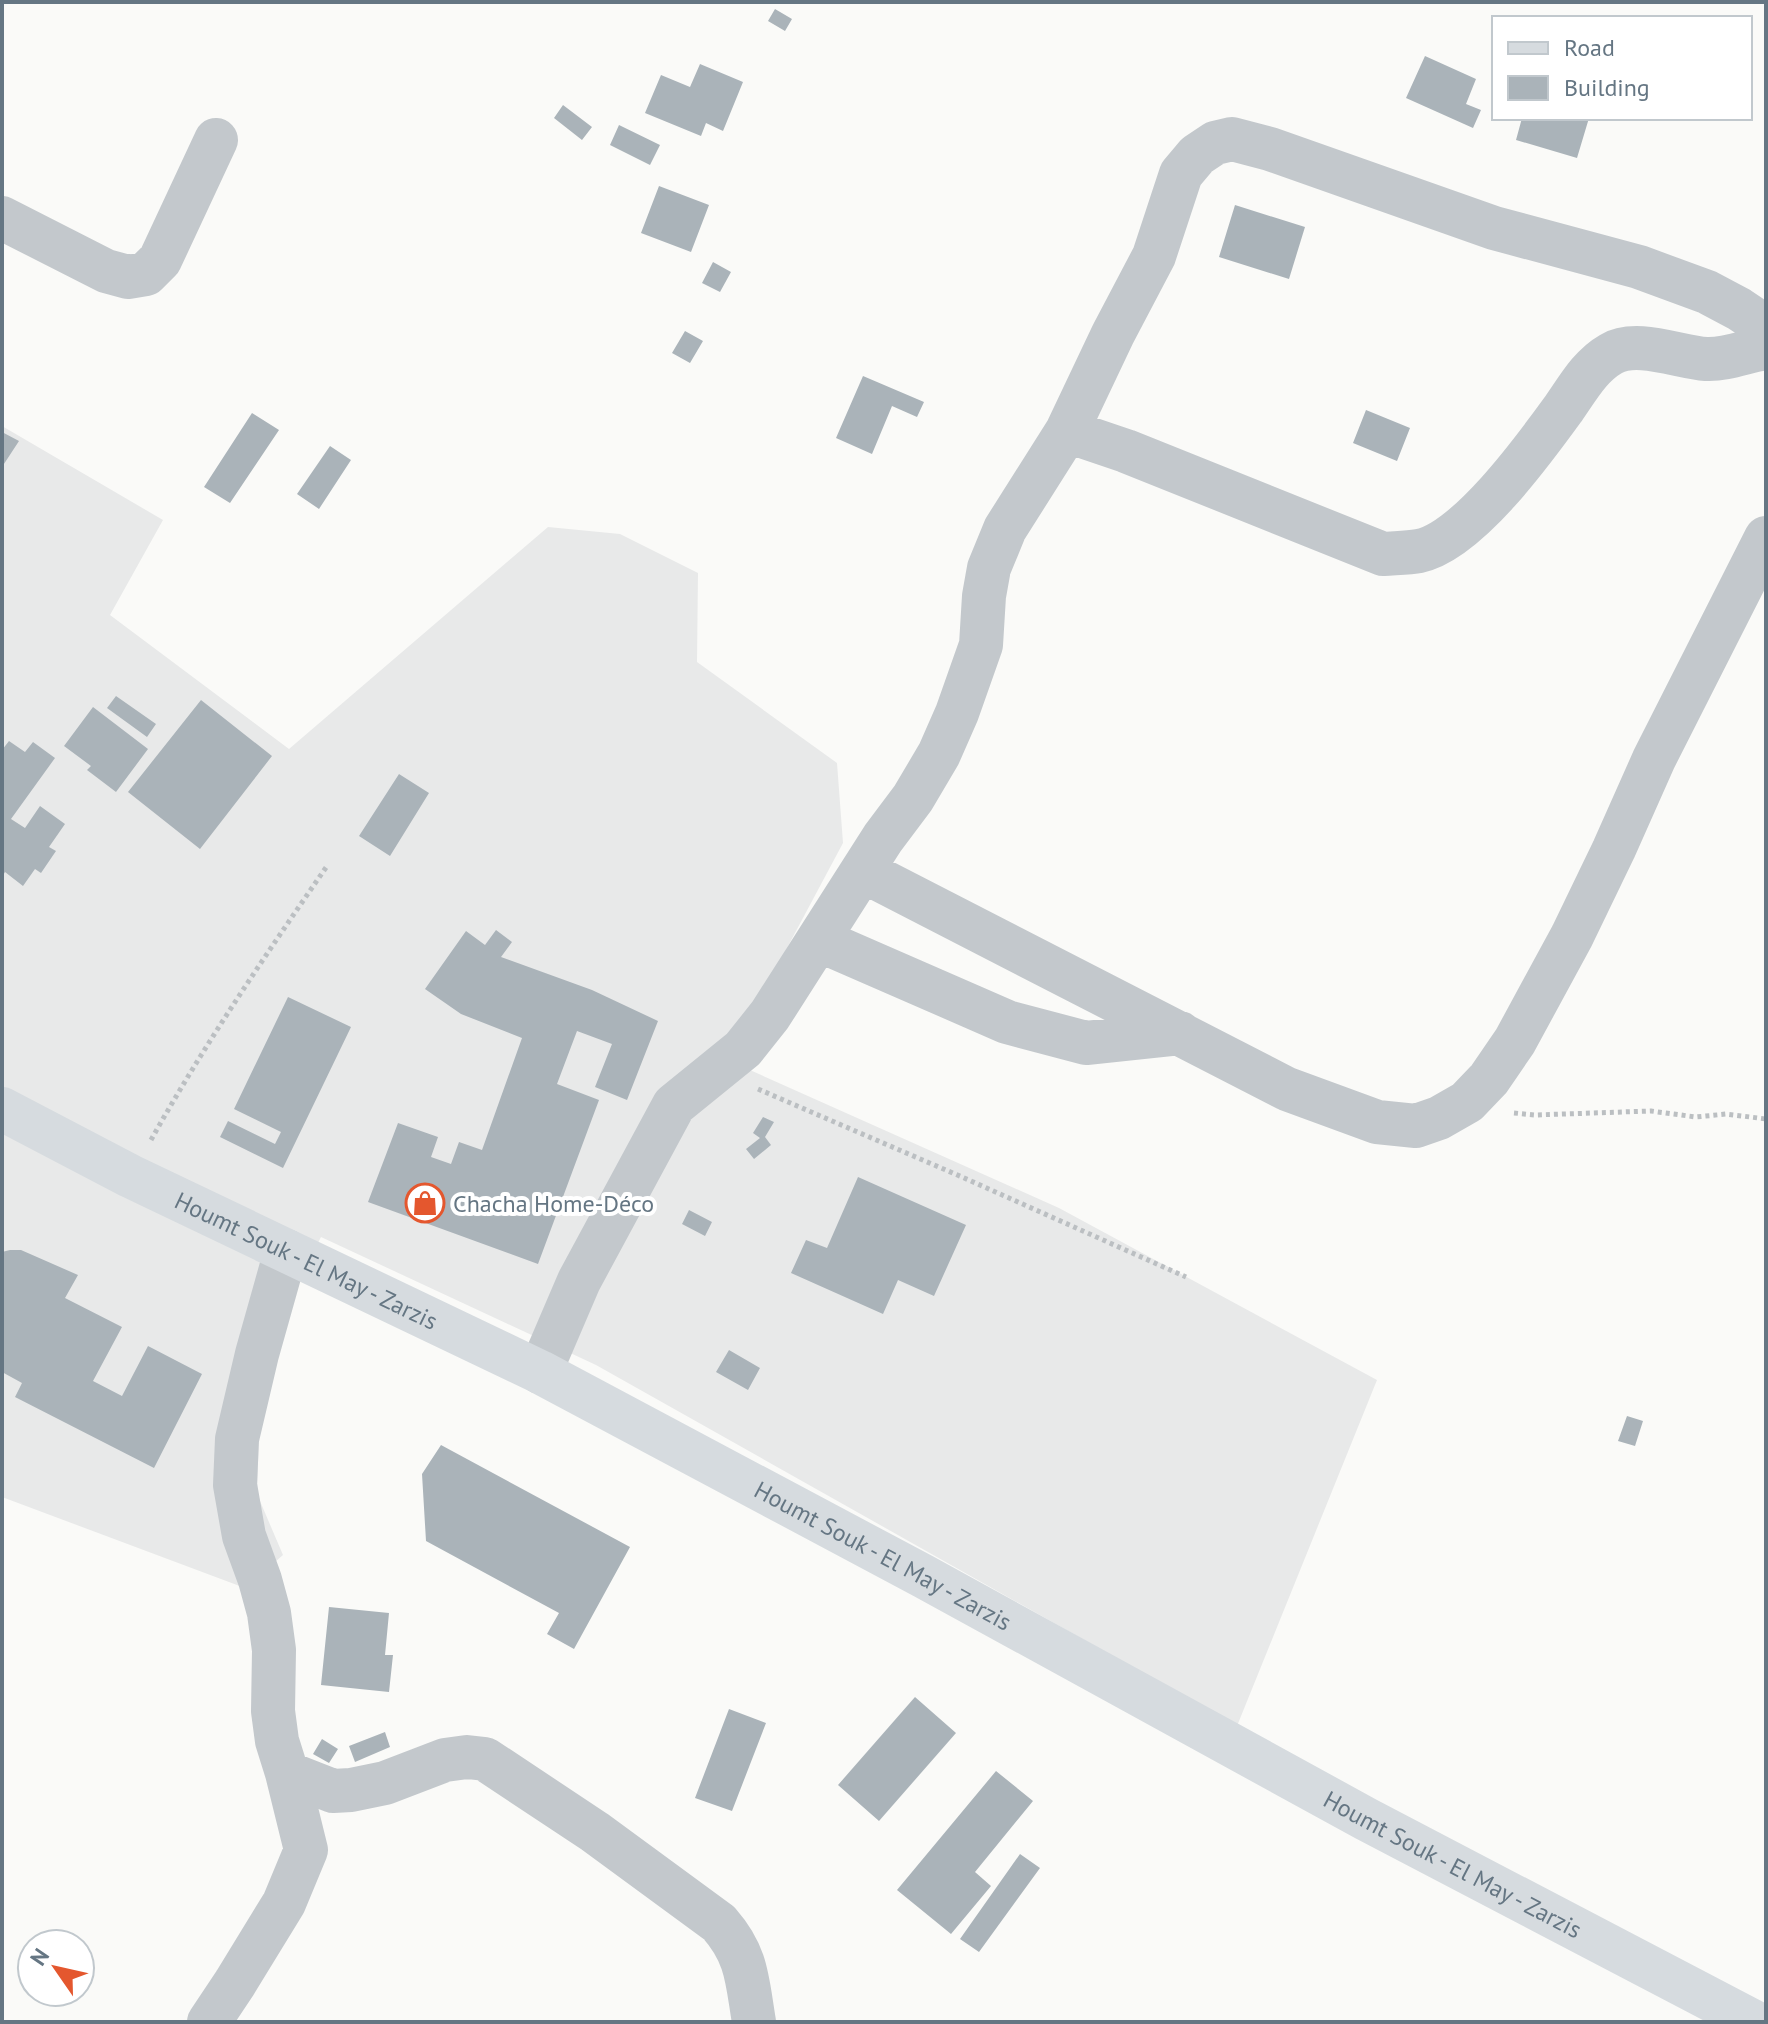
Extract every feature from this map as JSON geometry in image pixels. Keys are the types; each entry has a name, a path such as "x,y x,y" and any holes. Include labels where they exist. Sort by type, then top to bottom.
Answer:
{"main road":[{"name":"Houmt Souk - El May - Zarzis","path":"2,1109 130,1176 540,1372 923,1576 1366,1819 1754,2022"}],"street":[{"path":"540,1372 579,1281 674,1105 743,1049 770,1015 939,754 981,645 989,568 1005,529 1067,431 1154,256 1181,174 1197,155 1215,143 1232,139 1270,149 1494,228 1639,267 1707,292 1766,327"},
{"path":"2,218 106,271 128,277 146,274 160,260 216,140"},
{"path":"1067,431 1126,451 1383,554 1422,551 1454,535 1490,502 1549,429 1593,367 1614,352 1634,347 1709,360 1766,348"},
{"path":"863,871 1287,1089 1377,1122 1416,1126 1439,1118 1467,1102 1489,1079 1515,1041 1572,936 1654,759 1766,538"},
{"path":"819,940 1007,1022 1086,1043 1180,1033"},
{"path":"209,2022 284,1903 306,1850 277,1741 273,1711 274,1650 269,1613 244,1536 235,1485 237,1439 286,1251"},
{"path":"299,1824 317,1799 333,1791 385,1783 445,1760 467,1757 485,1759 595,1832 719,1923 734,1940 744,1964 754,2022"},
{"path":"287,1773 333,1791"}],"path":[{"path":"130,1176 185,1078 255,969 327,866"},
{"path":"715,1070 1186,1277"},
{"path":"1467,1102 1498,1112 1535,1115 1651,1111 1696,1117 1726,1114 1766,1119"}],"shaded area":[{"path":"2,426 163,520 110,615 289,749 548,527 620,534 698,573 697,662 837,763 843,843 748,1021 741,1066 1059,1208 1377,1380 1237,1726 596,1365 321,1237 293,1292 259,1433 257,1494 283,1555 245,1588 2,1497"}],"building":[{"path":"775,9 792,19 785,31 768,21"},
{"path":"1425,56 1476,79 1466,104 1481,110 1473,128 1406,98"},
{"path":"700,64 743,82 723,131 706,123 701,136 645,113 661,75 690,87"},
{"path":"563,105 592,127 582,140 554,118"},
{"path":"1521,120 1588,120 1577,158 1516,140"},
{"path":"619,125 660,145 650,165 610,145"},
{"path":"659,186 709,205 691,252 641,233"},
{"path":"1235,205 1305,227 1289,279 1219,257"},
{"path":"713,262 731,272 720,292 702,283"},
{"path":"685,331 703,341 690,363 672,353"},
{"path":"863,376 924,402 917,417 892,406 872,454 836,438"},
{"path":"1366,410 1410,428 1397,461 1353,443"},
{"path":"252,413 279,430 230,503 204,487"},
{"path":"2,432 19,441 2,467"},
{"path":"330,446 351,460 319,509 297,494"},
{"path":"116,696 156,724 147,737 107,708"},
{"path":"201,700 272,756 200,849 128,792"},
{"path":"93,707 148,749 116,792 87,770 91,766 64,746"},
{"path":"9,741 25,752 33,742 55,758 11,819 25,828 40,806 65,824 49,847 56,851 41,873 35,869 23,886 5,872 2,877 2,750"},
{"path":"399,774 429,793 390,856 359,836"},
{"path":"496,930 512,942 501,957 592,990 658,1021 627,1100 595,1087 612,1044 577,1031 557,1084 599,1100 538,1264 368,1202 398,1123 438,1137 431,1157 451,1164 459,1142 482,1150 522,1038 461,1014 425,989 466,931 485,945"},
{"path":"288,997 351,1027 283,1168 220,1137 228,1121 275,1144 281,1132 234,1109"},
{"path":"763,1117 774,1122 765,1137 771,1145 754,1159 746,1149 760,1138 753,1133"},
{"path":"858,1177 966,1225 934,1296 898,1280 883,1314 791,1273 806,1240 827,1248"},
{"path":"689,1210 712,1222 705,1236 682,1224"},
{"path":"21,1250 78,1275 65,1298 122,1327 93,1381 122,1396 148,1346 202,1374 154,1468 15,1397 22,1383 2,1372 2,1252"},
{"path":"729,1350 760,1368 748,1390 716,1372"},
{"path":"1627,1416 1643,1421 1635,1446 1618,1441"},
{"path":"441,1445 630,1547 574,1649 547,1634 559,1613 426,1541 422,1474"},
{"path":"329,1607 389,1613 385,1655 393,1655 389,1692 321,1685"},
{"path":"915,1697 956,1733 879,1821 838,1785"},
{"path":"729,1709 766,1723 732,1811 695,1798"},
{"path":"385,1732 390,1747 355,1762 349,1746"},
{"path":"322,1739 338,1749 329,1763 313,1754"},
{"path":"996,1771 1033,1801 975,1872 991,1886 951,1934 897,1890"},
{"path":"1020,1854 1040,1868 979,1952 960,1939"}],"place":[{"name":"Chacha Home-Déco","path":"425,1203"}]}
